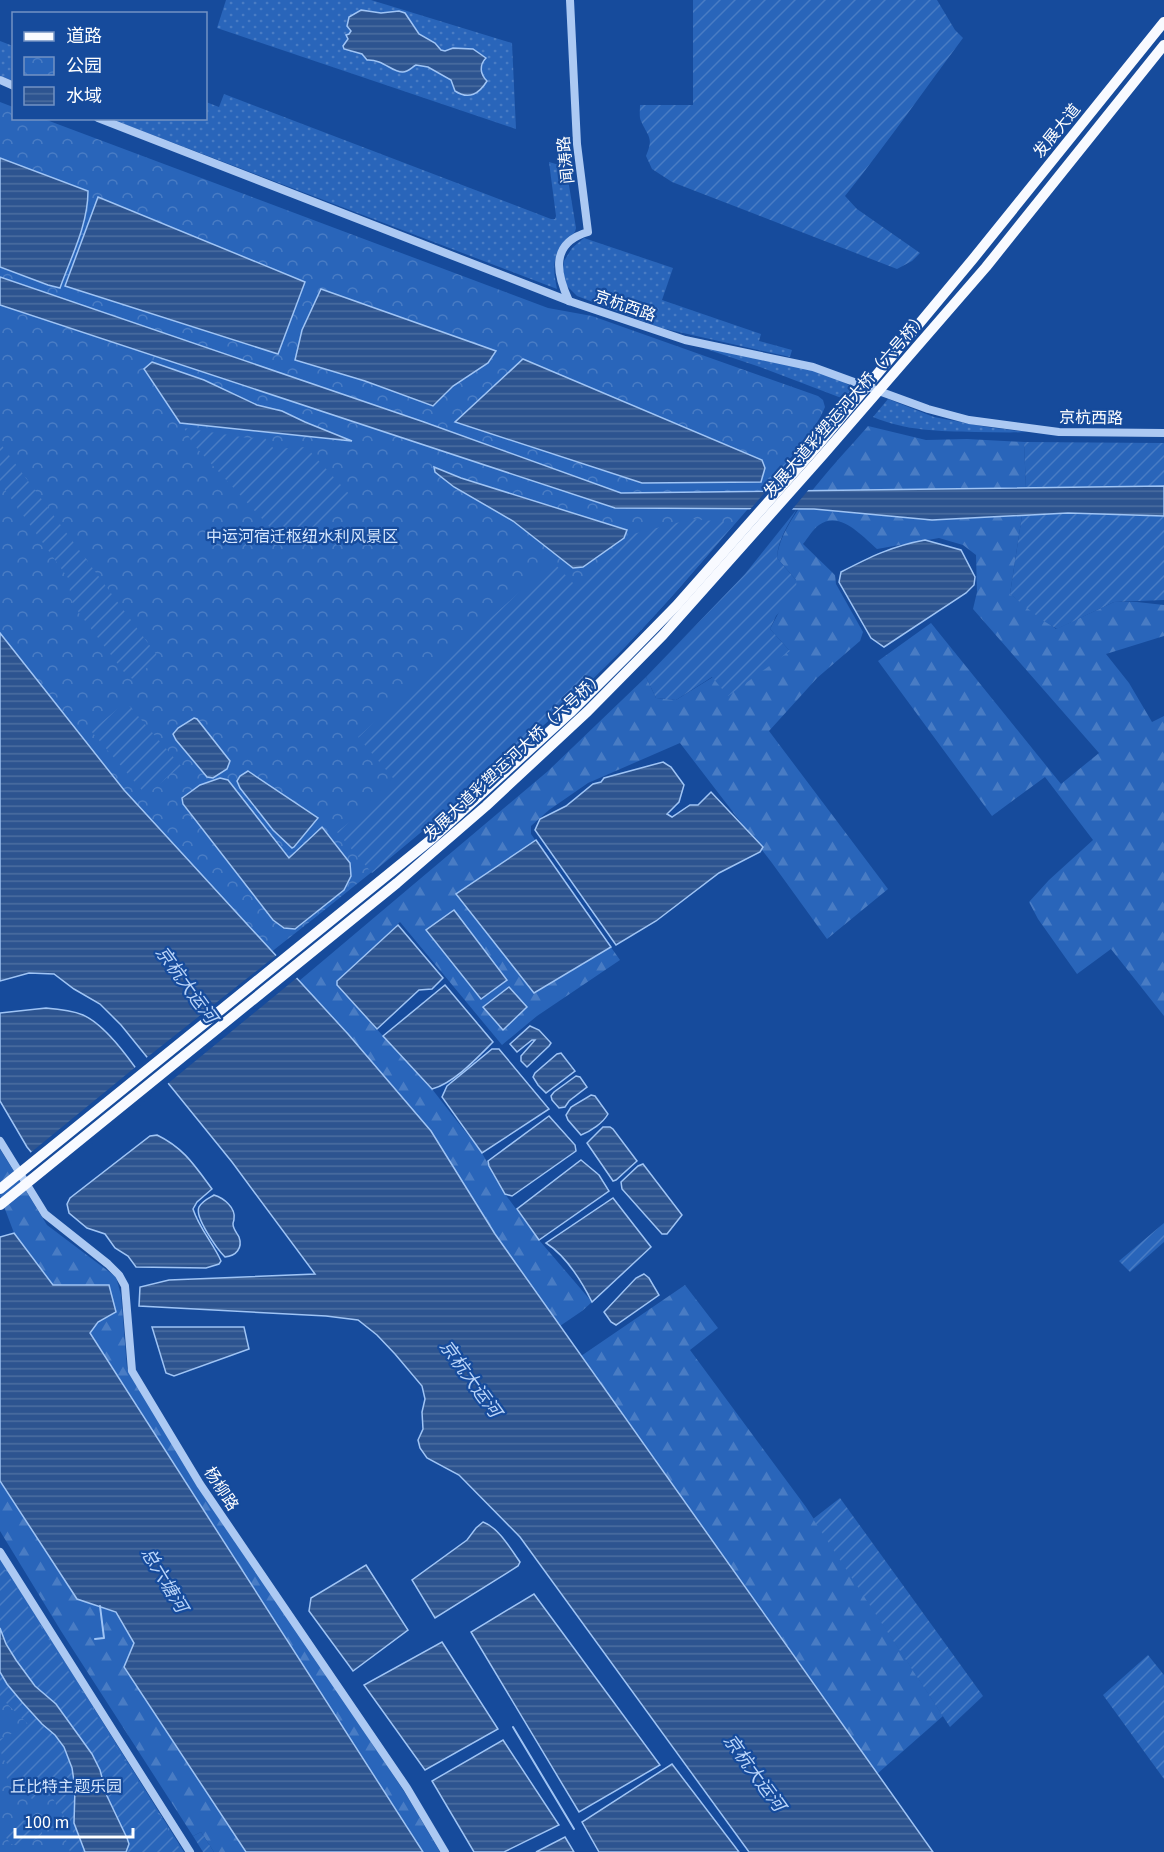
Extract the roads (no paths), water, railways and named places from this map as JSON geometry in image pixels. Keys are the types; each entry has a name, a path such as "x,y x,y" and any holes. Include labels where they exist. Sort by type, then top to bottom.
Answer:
{"main road":[{"name":"发展大道","path":"973,259 1164,22"},
{"name":"发展大道","path":"987,267 1164,45"},
{"name":"发展大道彩塑运河大桥（六号桥）","path":"0,1189 433,838 572,711 699,580 814,450 973,259"},
{"name":"发展大道彩塑运河大桥（六号桥）","path":"0,1205 397,883 486,806 588,711 722,569 987,267"}],"street":[{"name":"闻涛路","path":"569,301 558,271 560,255 575,237 588,232 577,144 570,0"},
{"name":"京杭西路","path":"103,120 569,301 686,340 813,367 928,410 969,420 1059,432 1164,433"},
{"name":"杨柳路","path":"0,1142 45,1214 108,1264 123,1280 132,1371 200,1484 407,1788 445,1852"},
{"path":"0,1552 190,1852"}],"water":[{"path":"361,10 405,13 419,34 435,43 441,50 473,49 486,58 481,70 487,81 473,94 460,94 455,91 451,80 428,67 416,65 407,71 399,72 373,60 367,60 362,54 344,49 343,46 348,39 346,35 351,31 347,26 349,17"},
{"path":"0,158 88,191 82,228 60,288 0,267"},
{"path":"98,197 305,282 278,354 65,286"},
{"path":"0,277 424,422 621,493 1164,486 1164,516 1068,513 932,520 814,509 615,508 0,305"},
{"path":"321,289 496,351 488,363 453,386 433,406 365,381 295,360 302,330"},
{"path":"523,359 762,460 765,468 761,482 642,483 455,422"},
{"path":"152,362 204,380 257,405 282,411 352,441 180,423 144,369"},
{"path":"434,467 461,478 627,530 624,538 583,567 573,568 513,521 454,487 435,472"},
{"path":"925,540 961,550 975,577 974,585 966,593 884,647 871,638 839,582 841,572 902,545"},
{"name":"京杭大运河","path":"0,633 124,790 348,1034 431,1131 495,1234 933,1852 749,1852 520,1537 459,1475 427,1458 418,1440 423,1429 422,1412 425,1399 422,1386 377,1335 358,1320 326,1316 139,1306 140,1287 169,1280 315,1274 232,1162 121,1025 100,1004 54,974 29,973 0,981"},
{"path":"194,718 230,761 227,769 213,778 207,777 173,734"},
{"path":"663,762 671,767 684,785 679,802 667,814 672,817 690,805 698,805 711,792 763,847 760,852 719,873 656,921 616,945 535,830 540,819 566,806 604,778"},
{"path":"248,771 318,818 294,847 292,848 273,830 240,788 237,781"},
{"path":"220,778 228,780 289,858 322,827 350,863 351,876 344,890 295,929 284,928 273,920 183,804 182,798 200,785"},
{"path":"536,840 611,947 534,993 456,894"},
{"path":"454,910 507,980 481,999 426,930"},
{"path":"398,925 443,978 432,989 419,990 377,1029 337,985 337,981"},
{"path":"445,985 493,1042 457,1076 432,1089 383,1036"},
{"path":"509,987 527,1007 503,1030 483,1007"},
{"path":"46,1008 74,1012 92,1020 121,1048 151,1090 50,1175 27,1147 0,1101 0,1013"},
{"path":"530,1026 539,1030 551,1043 527,1067 521,1061 521,1056 535,1040 517,1052 510,1044"},
{"path":"492,1049 499,1049 549,1109 482,1153 442,1097 447,1086"},
{"path":"561,1053 575,1071 546,1093 533,1077 557,1054"},
{"path":"576,1076 580,1077 587,1087 565,1107 559,1108 551,1096"},
{"path":"591,1095 595,1096 608,1114 603,1121 581,1135 566,1115 571,1107"},
{"path":"549,1116 575,1145 576,1151 512,1196 505,1194 488,1161"},
{"path":"603,1127 613,1129 637,1161 613,1181 587,1143"},
{"path":"157,1135 182,1152 212,1189 197,1202 193,1209 221,1261 219,1264 206,1268 136,1267 128,1256 115,1248 105,1234 87,1228 69,1213 67,1204 70,1198 150,1136"},
{"path":"581,1160 599,1175 609,1191 539,1240 517,1209"},
{"path":"643,1164 682,1215 667,1234 662,1234 622,1189 621,1182"},
{"path":"214,1195 222,1198 233,1211 233,1226 239,1237 238,1251 225,1257 212,1241 198,1212 202,1203"},
{"path":"613,1198 651,1247 592,1302 572,1269 546,1243"},
{"name":"总六塘河","path":"14,1233 53,1285 109,1285 116,1312 98,1322 90,1333 423,1852 246,1852 124,1667 134,1643 116,1612 77,1599 0,1481 0,1237"},
{"path":"644,1274 659,1295 616,1325 611,1322 604,1312 636,1278"},
{"path":"152,1327 244,1327 249,1349 174,1376 166,1373"},
{"path":"483,1522 504,1539 520,1562 518,1566 435,1618 412,1580 467,1540"},
{"path":"366,1565 408,1630 353,1671 309,1611 311,1598"},
{"path":"534,1594 660,1765 579,1812 471,1632"},
{"path":"0,1628 16,1660 35,1686 56,1704 92,1754 100,1770 107,1796 127,1838 129,1844 126,1852 85,1852 74,1823 75,1788 72,1768 64,1747 55,1735 22,1702 0,1672"},
{"path":"442,1642 498,1729 425,1770 364,1685"},
{"path":"503,1740 559,1825 504,1852 474,1852 432,1781"},
{"path":"672,1764 739,1852 599,1852 582,1822"},
{"path":"565,1837 574,1852 536,1852"}],"waterway":[{"path":"95,1639 104,1638 100,1606"},
{"path":"513,1727 574,1829"}],"park label":[{"name":"中运河宿迁枢纽水利风景区","path":"302,537"},
{"name":"丘比特主题乐园","path":"66,1787"}]}
